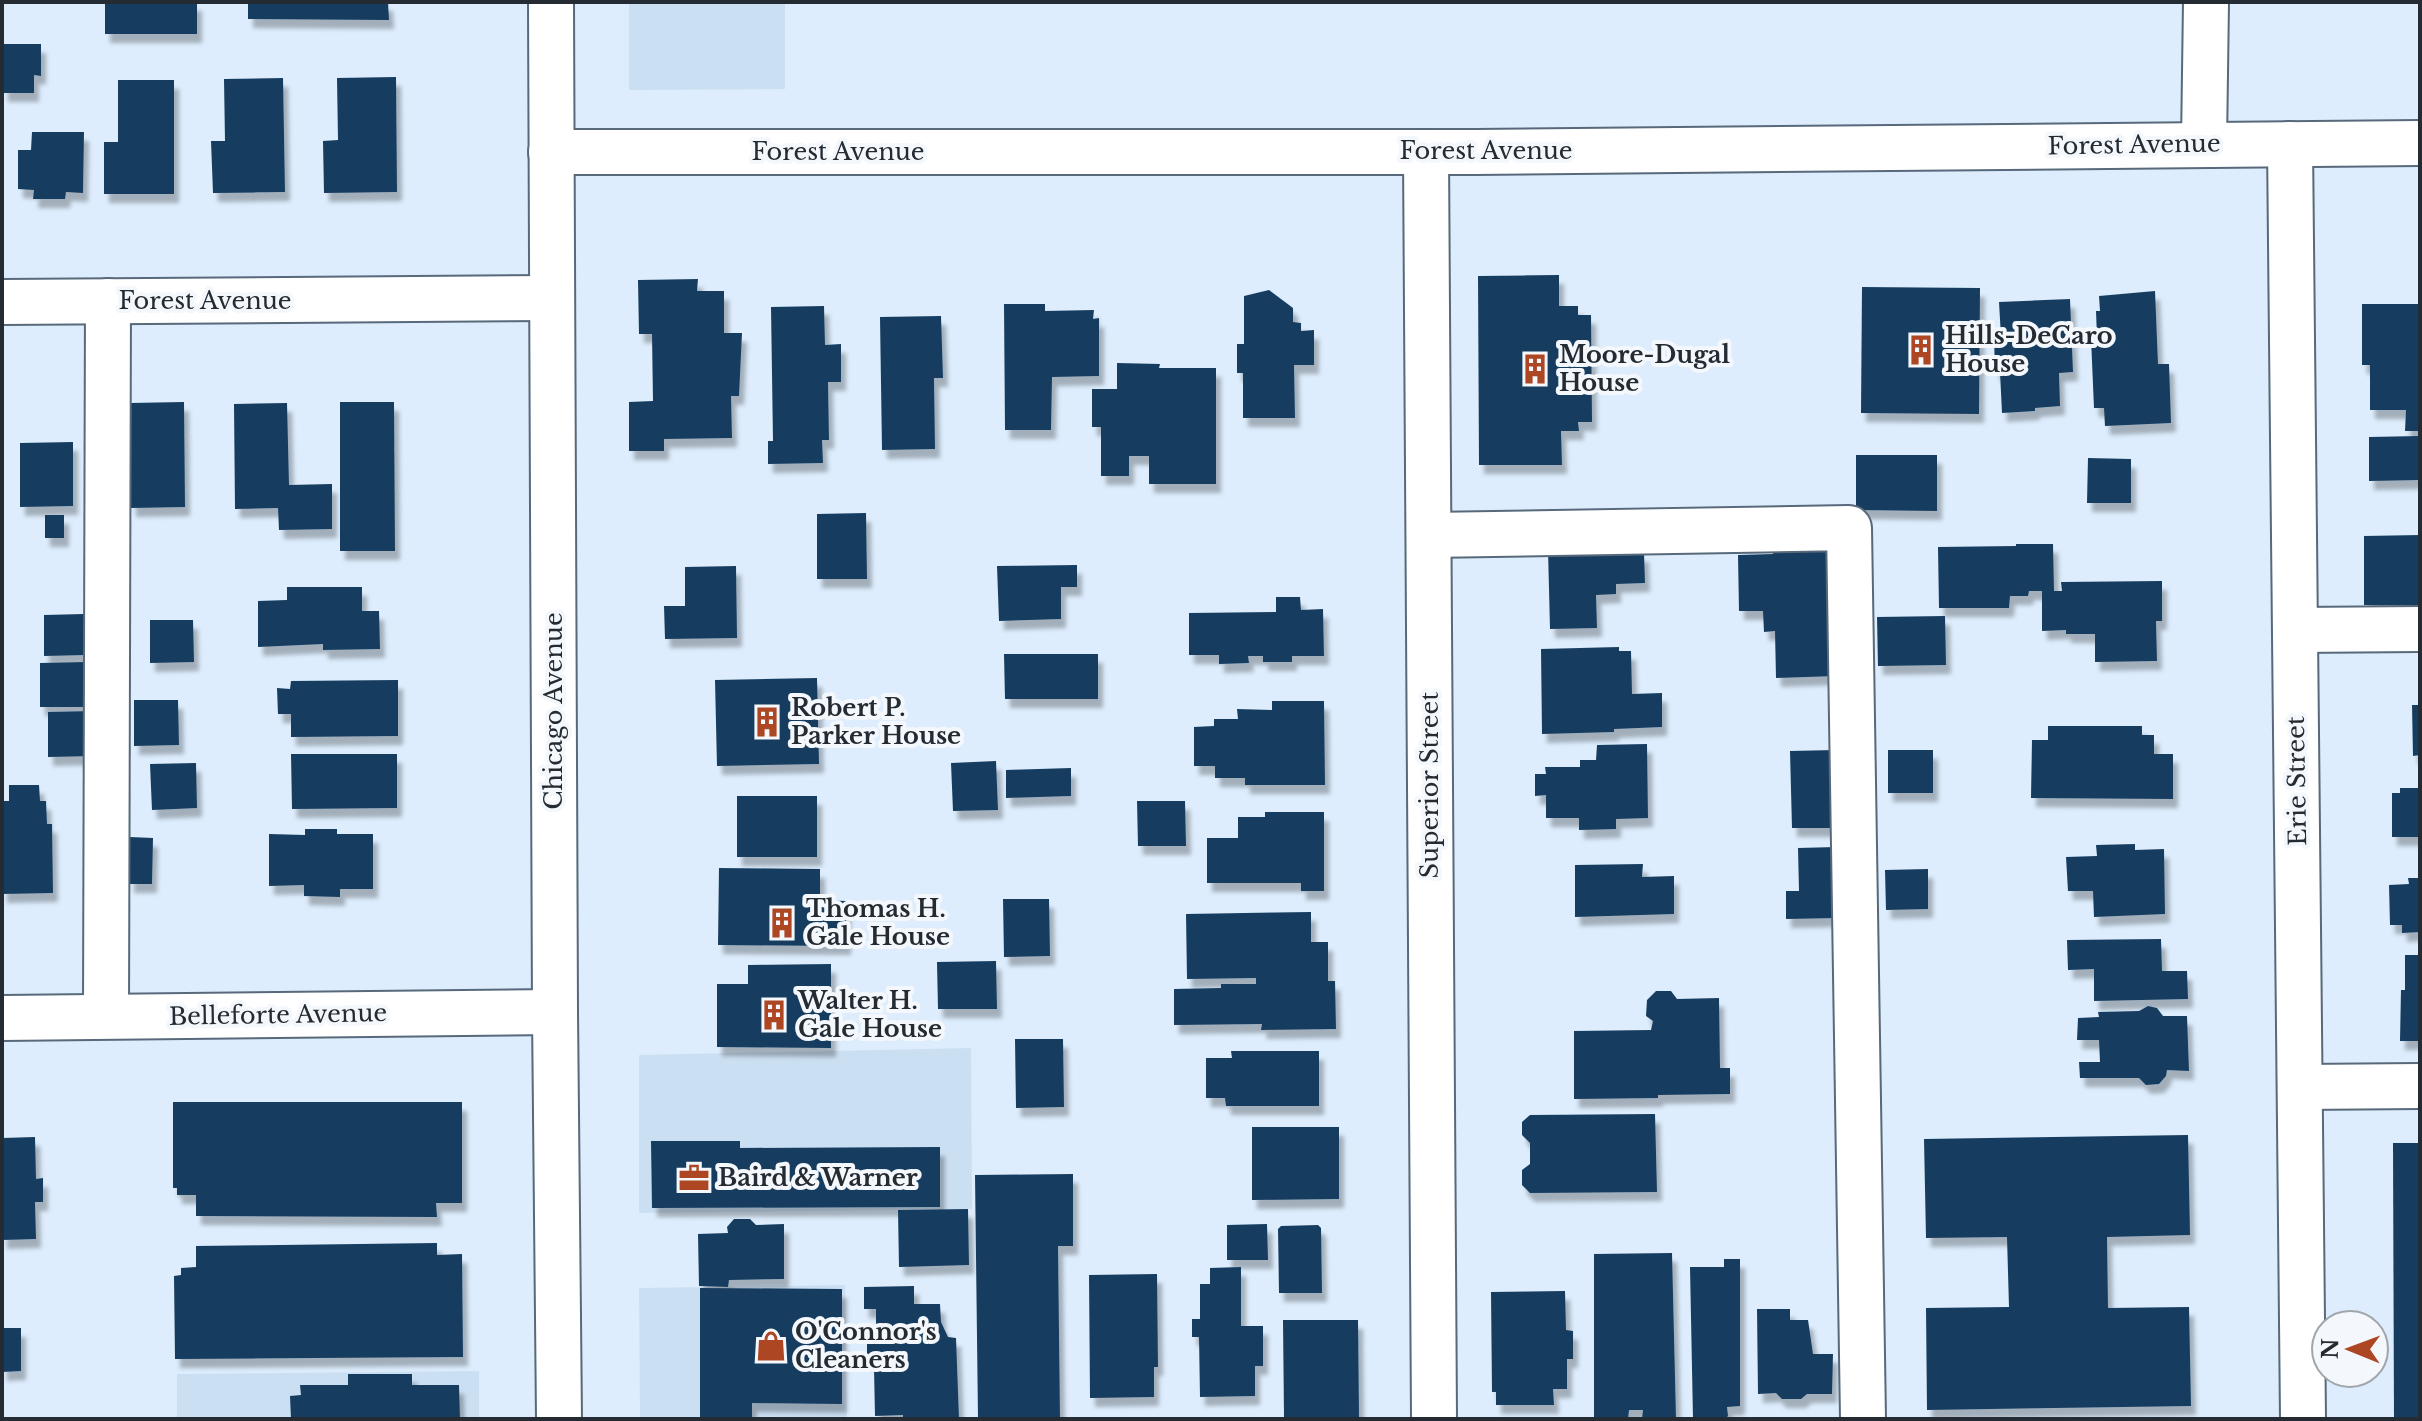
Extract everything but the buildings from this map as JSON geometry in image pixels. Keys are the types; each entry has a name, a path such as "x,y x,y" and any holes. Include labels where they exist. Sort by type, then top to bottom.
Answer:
{"street":[{"name":"Chicago Avenue","path":"551,2 559,1419"},
{"path":"2204,144 2206,2"},
{"name":"Forest Avenue","path":"551,152 1426,152 2420,143"},
{"name":"Erie Street","path":"2290,144 2303,1419"},
{"name":"Superior Street","path":"1426,152 1434,1419"},
{"name":"Forest Avenue","path":"2,302 552,298"},
{"path":"106,1016 108,301"},
{"path":"1429,535 1849,528 1863,1419"},
{"path":"2296,630 2420,629"},
{"name":"Belleforte Avenue","path":"2,1018 555,1012"},
{"path":"2300,1087 2420,1086"}],"shaded area":[{"path":"629,2 785,2 785,89 629,90"},
{"path":"971,1048 972,1209 639,1213 639,1055"},
{"name":"O'Connor's Cleaners","path":"845,1285 847,1419 640,1419 639,1288"},
{"path":"479,1371 479,1419 177,1419 177,1374"}],"place":[{"name":"Hills-DeCaro House","path":"1921,350"},
{"name":"Moore-Dugal House","path":"1535,369"},
{"name":"Robert P. Parker House","path":"767,722"},
{"name":"Thomas H. Gale House","path":"782,923"},
{"name":"Walter H. Gale House","path":"774,1015"},
{"name":"Baird & Warner","path":"694,1178"},
{"name":"O'Connor's Cleaners","path":"771,1346"}]}
